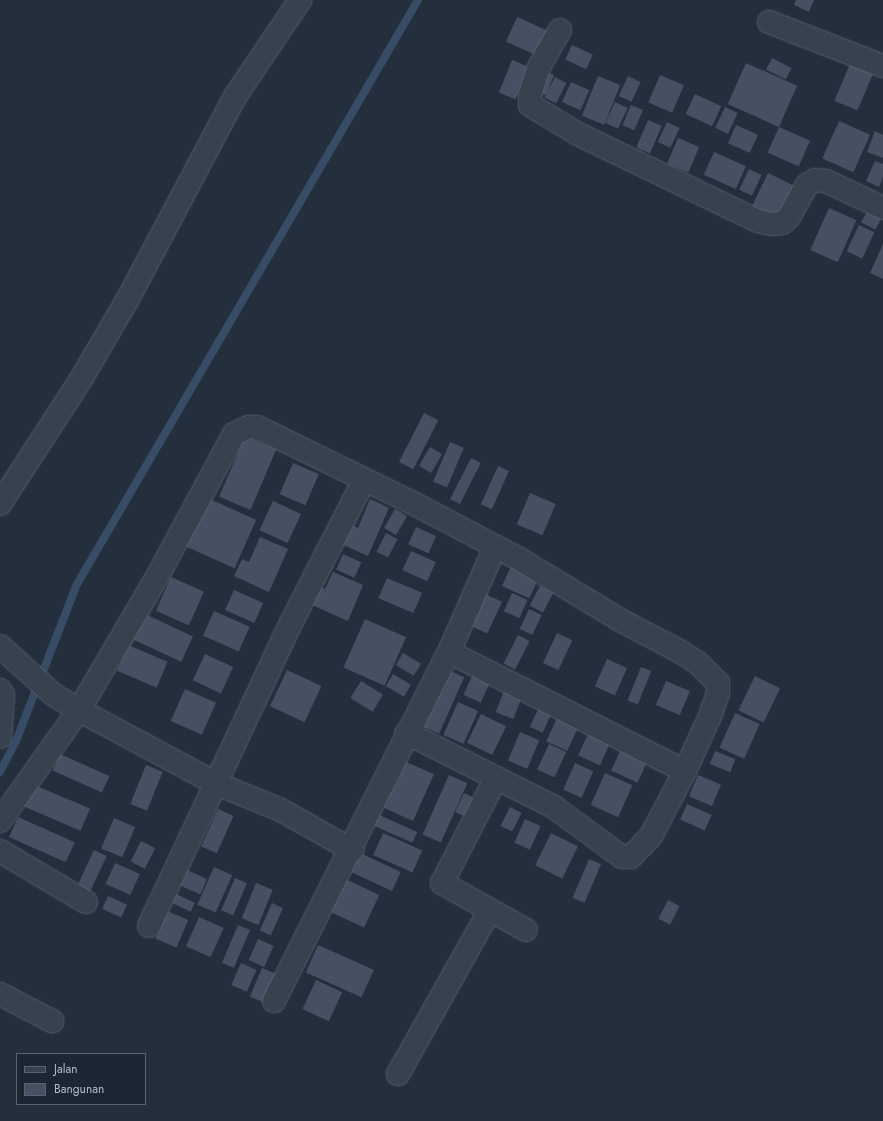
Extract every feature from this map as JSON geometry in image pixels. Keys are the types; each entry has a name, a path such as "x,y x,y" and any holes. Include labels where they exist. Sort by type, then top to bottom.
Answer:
{"street":[{"path":"0,504 80,381 126,302 236,95 300,0"},
{"path":"769,22 883,66"},
{"path":"560,30 539,67 530,94 530,104 578,134 758,221 772,224 782,223 788,217 807,185 815,180 826,181 883,208"},
{"path":"0,821 80,710 156,579 234,434 239,430 258,427 413,503 558,581 620,620 681,652 714,676 718,683 718,693 685,770 651,836 632,857 622,857 554,807 407,734"},
{"path":"149,926 217,784 293,619 364,480"},
{"path":"274,1001 312,923 352,850 407,734 449,652 495,548"},
{"path":"0,646 27,668 54,694 80,710 217,784 279,809 352,850"},
{"path":"449,652 685,770"},
{"path":"0,690 3,695 0,737"},
{"path":"496,778 442,883 526,930"},
{"path":"0,851 86,902"},
{"path":"398,1074 490,910"},
{"path":"0,994 52,1022"}],"building":[{"path":"796,0 814,0 809,12 794,5"},
{"path":"517,17 550,32 539,56 506,42"},
{"path":"572,45 593,55 586,69 565,60"},
{"path":"772,58 792,68 786,80 766,70"},
{"path":"512,60 529,67 516,99 499,92"},
{"path":"746,63 797,86 779,127 728,104"},
{"path":"850,64 873,74 857,111 834,101"},
{"path":"541,70 554,75 546,96 533,91"},
{"path":"660,75 684,85 672,113 648,103"},
{"path":"598,76 620,85 604,125 582,116"},
{"path":"628,76 641,82 631,102 619,96"},
{"path":"555,77 567,83 556,103 545,97"},
{"path":"571,82 589,90 580,110 562,102"},
{"path":"695,94 721,106 712,126 686,114"},
{"path":"615,102 628,108 618,129 605,123"},
{"path":"631,105 643,110 634,130 622,125"},
{"path":"725,107 738,113 728,134 715,128"},
{"path":"648,120 662,126 650,153 636,148"},
{"path":"839,121 870,135 853,172 822,158"},
{"path":"667,122 680,128 670,148 658,142"},
{"path":"736,125 758,135 750,153 728,143"},
{"path":"779,127 810,141 799,166 768,153"},
{"path":"875,131 883,135 883,158 867,152"},
{"path":"678,138 699,147 688,173 667,164"},
{"path":"714,152 746,166 736,189 704,175"},
{"path":"875,161 883,164 883,177 879,187 866,181"},
{"path":"749,169 762,175 752,196 739,190"},
{"path":"768,173 795,186 778,220 751,207"},
{"path":"829,208 856,220 838,262 810,250"},
{"path":"868,209 882,216 875,230 861,222"},
{"path":"859,225 874,232 862,258 847,251"},
{"path":"883,244 883,279 870,273"},
{"path":"424,413 438,420 413,469 399,462"},
{"path":"245,436 276,449 251,510 219,497"},
{"path":"450,442 464,448 447,487 433,482"},
{"path":"430,447 442,454 431,473 419,466"},
{"path":"471,458 481,463 460,504 450,499"},
{"path":"293,463 319,474 305,505 280,494"},
{"path":"498,466 509,471 492,509 481,504"},
{"path":"530,493 556,504 542,535 517,524"},
{"path":"205,497 256,520 235,568 183,545"},
{"path":"370,499 389,508 368,556 341,544 350,524 358,528"},
{"path":"273,501 301,514 288,543 259,530"},
{"path":"395,509 407,516 396,535 384,528"},
{"path":"416,527 436,536 428,553 408,544"},
{"path":"386,533 398,539 388,558 376,552"},
{"path":"260,537 288,549 269,592 234,576 242,559 249,562"},
{"path":"411,551 436,562 427,581 402,570"},
{"path":"343,554 361,562 354,578 336,570"},
{"path":"511,566 538,578 529,598 502,586"},
{"path":"333,572 363,585 348,621 312,605 320,587 325,589"},
{"path":"171,577 204,592 189,625 156,611"},
{"path":"387,578 422,593 413,613 378,598"},
{"path":"540,586 553,593 543,612 530,605"},
{"path":"234,590 263,603 254,623 225,610"},
{"path":"483,593 502,602 487,634 468,625"},
{"path":"512,593 528,600 519,618 504,611"},
{"path":"529,609 542,615 532,635 520,629"},
{"path":"214,611 250,627 239,652 203,636"},
{"path":"145,614 193,636 181,662 133,639"},
{"path":"365,619 406,637 385,686 343,667"},
{"path":"557,633 572,640 558,670 543,663"},
{"path":"518,635 530,641 515,669 503,664"},
{"path":"128,645 168,662 157,688 117,671"},
{"path":"403,653 421,664 414,676 396,665"},
{"path":"205,654 233,667 221,693 193,680"},
{"path":"607,659 627,668 615,695 595,686"},
{"path":"641,667 651,671 638,704 628,700"},
{"path":"446,669 464,677 439,734 421,726"},
{"path":"287,670 321,686 305,722 270,706"},
{"path":"474,672 491,680 481,703 463,695"},
{"path":"393,674 411,685 404,697 386,686"},
{"path":"755,676 780,688 764,722 738,710"},
{"path":"361,681 383,695 372,712 350,698"},
{"path":"666,681 690,691 680,715 656,705"},
{"path":"505,688 523,695 513,719 496,712"},
{"path":"185,689 216,703 202,735 171,721"},
{"path":"458,702 478,711 463,744 443,735"},
{"path":"540,705 553,711 543,733 530,727"},
{"path":"735,713 760,724 744,759 720,748"},
{"path":"481,714 506,726 492,755 467,743"},
{"path":"559,714 580,724 567,751 546,741"},
{"path":"590,729 612,739 600,765 578,755"},
{"path":"520,732 539,740 527,769 508,761"},
{"path":"549,744 566,752 554,777 537,769"},
{"path":"623,745 649,757 637,783 611,770"},
{"path":"715,751 735,759 730,772 710,764"},
{"path":"60,754 109,776 102,792 53,770"},
{"path":"406,762 434,774 413,821 380,806 390,783 396,785"},
{"path":"575,763 593,771 581,798 563,789"},
{"path":"146,765 163,772 147,811 130,804"},
{"path":"605,773 632,785 618,817 591,805"},
{"path":"449,775 467,783 441,843 423,834"},
{"path":"698,775 721,785 712,806 689,796"},
{"path":"32,784 90,809 81,831 23,806"},
{"path":"464,793 477,799 468,818 455,812"},
{"path":"687,804 712,815 705,831 680,820"},
{"path":"510,807 522,813 512,832 500,826"},
{"path":"218,809 234,816 217,853 201,846"},
{"path":"377,814 417,832 412,843 372,825"},
{"path":"18,817 75,842 66,862 9,837"},
{"path":"114,818 135,827 122,857 101,848"},
{"path":"525,819 541,826 530,850 514,843"},
{"path":"383,833 422,850 413,872 373,855"},
{"path":"551,833 578,846 562,879 535,865"},
{"path":"141,841 155,848 145,869 131,861"},
{"path":"94,850 107,856 89,895 76,889"},
{"path":"360,853 401,872 392,891 351,872"},
{"path":"589,859 601,864 585,903 573,898"},
{"path":"115,863 140,874 130,895 106,884"},
{"path":"214,867 232,875 216,913 197,904"},
{"path":"187,870 207,879 200,894 180,886"},
{"path":"235,878 247,883 233,915 221,910"},
{"path":"343,878 379,895 364,928 328,911"},
{"path":"256,883 273,890 258,925 242,918"},
{"path":"174,893 195,903 191,912 170,902"},
{"path":"108,896 127,905 121,918 102,909"},
{"path":"668,900 680,906 670,925 658,919"},
{"path":"272,903 283,908 271,935 260,930"},
{"path":"167,911 188,920 176,948 155,939"},
{"path":"199,917 224,928 211,957 186,946"},
{"path":"238,925 250,930 234,968 222,963"},
{"path":"258,939 274,946 264,967 249,960"},
{"path":"318,945 374,970 362,997 306,972"},
{"path":"241,963 257,970 247,992 231,985"},
{"path":"262,968 281,976 269,1005 250,997"},
{"path":"316,980 342,992 329,1021 302,1009"}],"waterway":[{"path":"0,772 16,741 76,586 418,0"}]}
